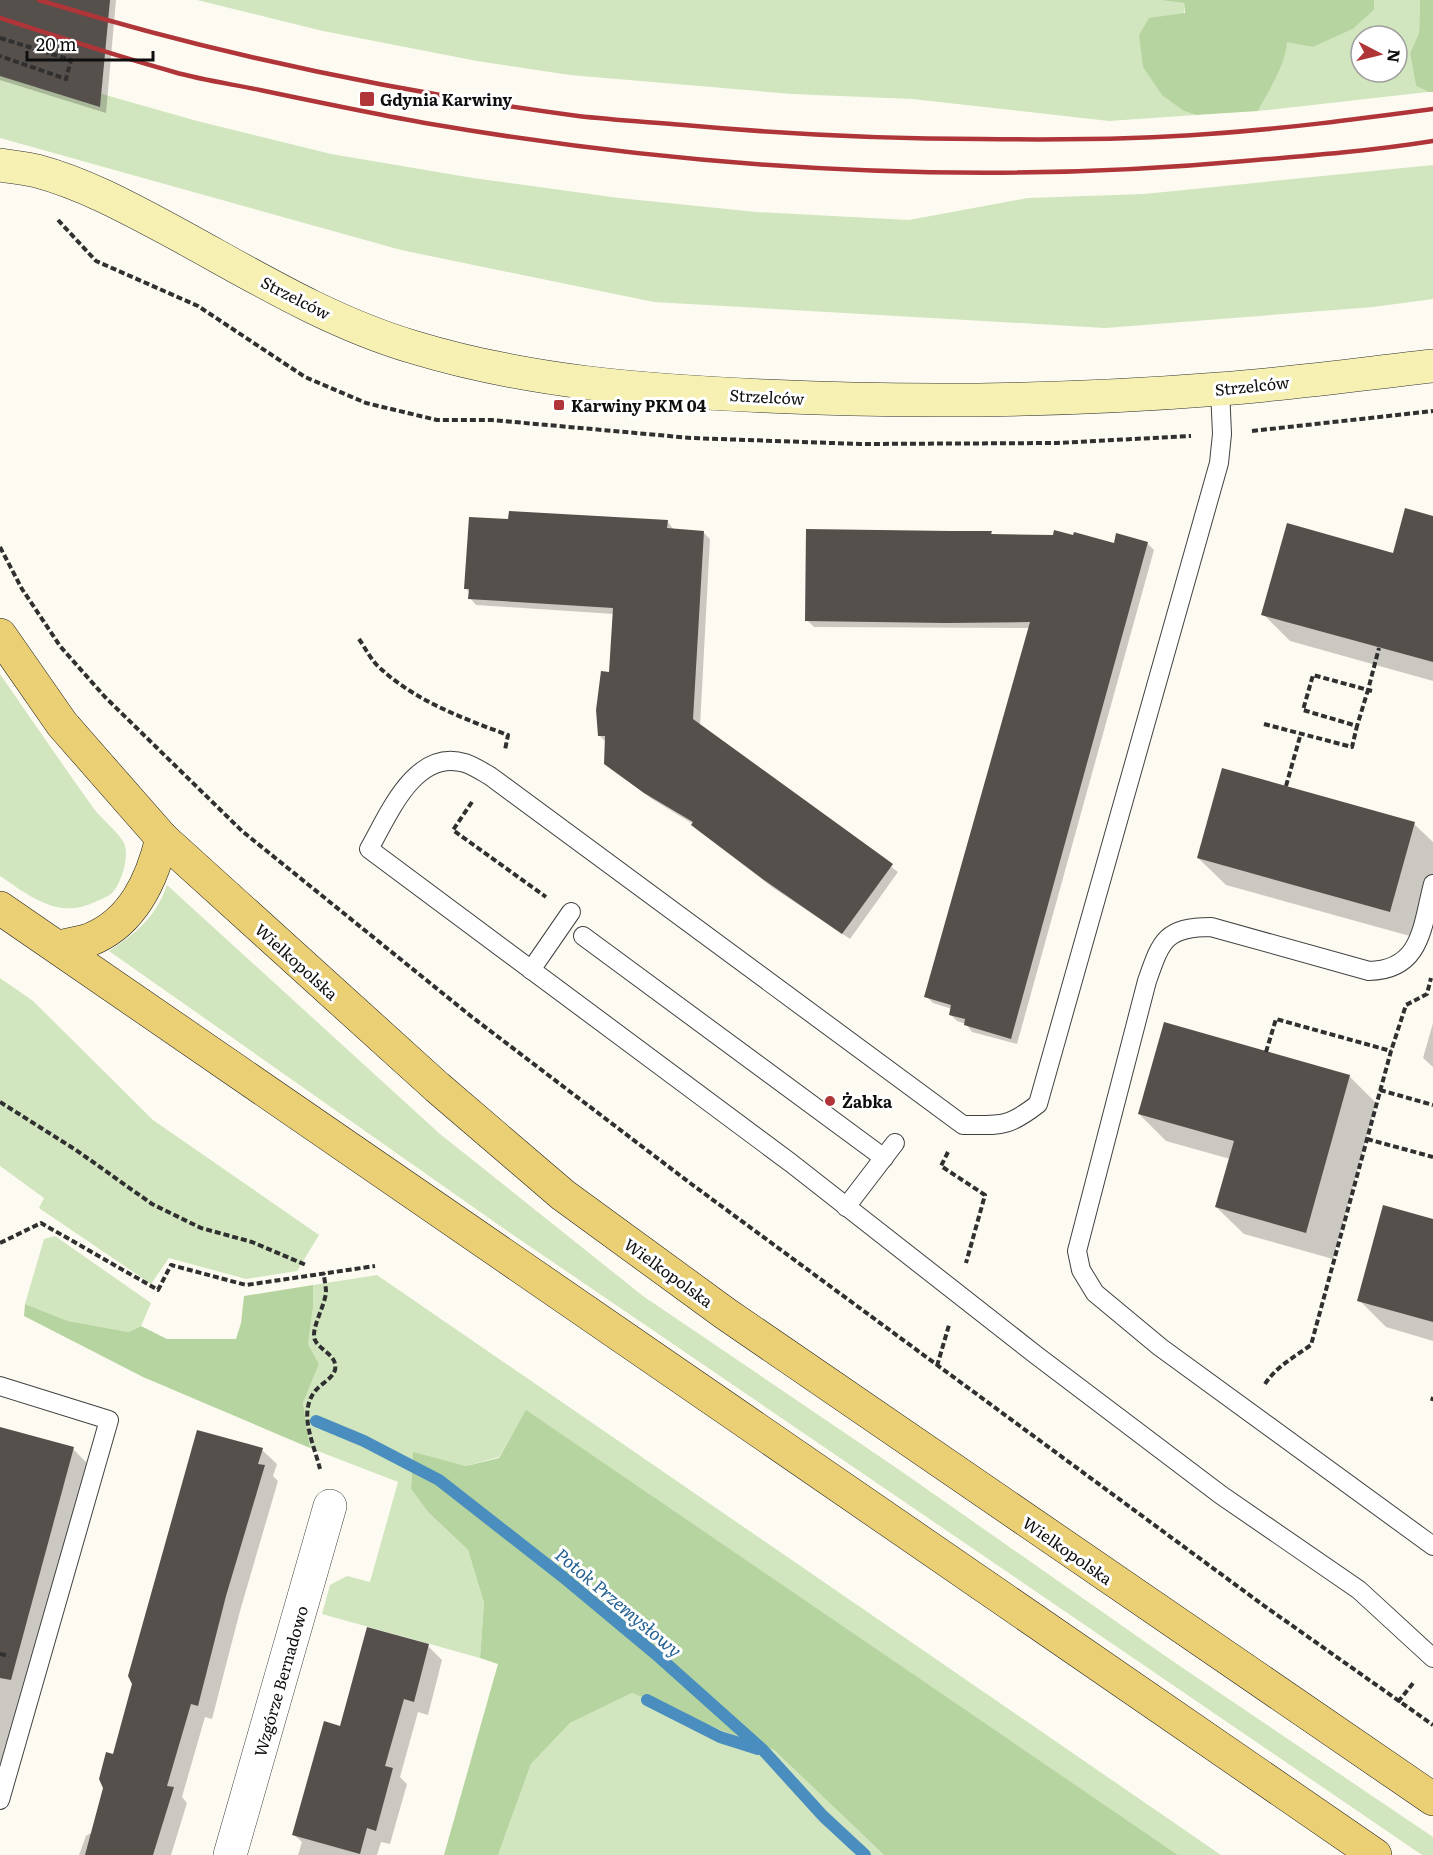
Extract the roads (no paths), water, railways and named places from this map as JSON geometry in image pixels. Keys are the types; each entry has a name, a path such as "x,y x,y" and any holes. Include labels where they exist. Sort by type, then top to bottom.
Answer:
{"main road":[{"name":"Wielkopolska","path":"0,635 62,724 162,838 436,1087 563,1195 726,1314 1433,1799"},
{"path":"58,947 90,939 119,922 141,897 155,867 162,838"},
{"path":"0,908 1375,1855"}],"street":[{"name":"Strzelców","path":"0,165 36,171 80,186 142,215 318,309 367,332 415,348 560,380 628,388 858,400 1029,400 1220,389 1433,366"},
{"name":"Wzgórze Bernadowo","path":"230,1855 330,1506"}],"lane":[{"path":"1220,389 1222,434 1219,463 1038,1104 1017,1120 997,1125 963,1125 490,776 465,763 439,761 419,772 404,789 369,849 791,1163 1036,1356 1212,1488 1359,1590 1433,1658"},
{"path":"1433,884 1412,954 1402,963 1380,971 1369,971 1211,927 1194,927 1177,931 1165,941 1156,956 1147,981 1077,1251 1081,1270 1095,1293 1160,1347 1433,1546"},
{"path":"531,970 567,917 890,1150 846,1207"},
{"path":"0,1386 109,1420 0,1800"}],"waterway":[{"name":"Potok Przemysłowy","path":"316,1421 364,1441 439,1480 563,1577 659,1657 763,1750 823,1816 865,1855"},
{"path":"647,1700 720,1737 758,1749"}],"railway":[{"path":"39,0 172,38 374,83 578,116 721,128 907,138 1123,138 1264,129 1433,109"},
{"path":"0,18 185,75 367,112 532,140 735,163 837,169 1041,172 1245,161 1433,141"}],"place":[{"name":"Gdynia Karwiny","path":"367,99"},
{"name":"Karwiny PKM 04","path":"559,405"},
{"name":"Żabka","path":"830,1101"}]}
